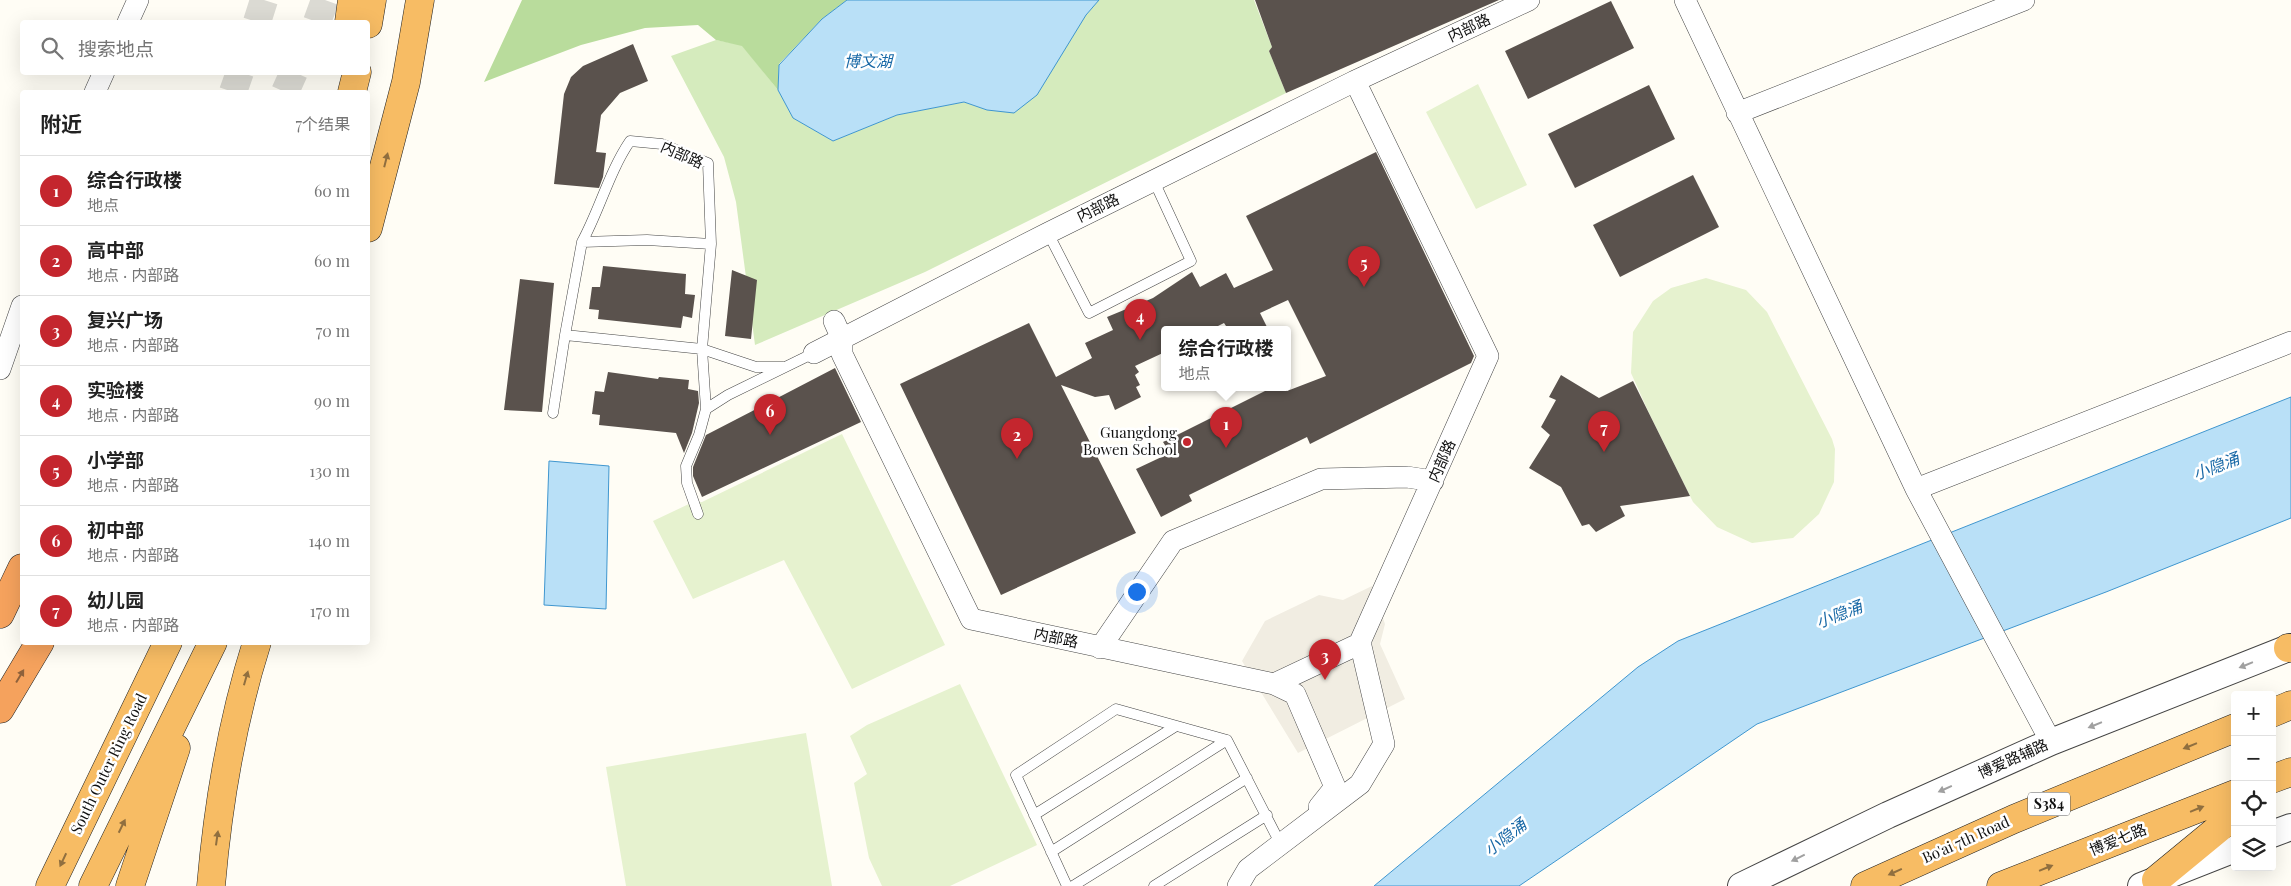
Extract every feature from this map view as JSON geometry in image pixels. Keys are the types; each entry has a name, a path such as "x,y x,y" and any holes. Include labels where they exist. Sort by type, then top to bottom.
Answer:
{"highway":[{"path":"349,20 352,0"},
{"path":"369,20 372,0"},
{"path":"371,218 406,82 420,0"},
{"path":"345,90 346,75"},
{"path":"352,90 356,75"},
{"path":"0,614 20,572"},
{"path":"0,709 38,645"},
{"name":"South Outer Ring Road","path":"50,886 167,645"},
{"path":"94,886 212,645"},
{"path":"130,886 212,645"},
{"path":"211,886 226,772 245,682 257,645"},
{"path":"2276,711 2291,705"},
{"name":"Bo'ai 7th Road","path":"1865,886 2014,818 2231,730"},
{"name":"博爱七路","path":"2001,886 2231,796"},
{"path":"2149,883 2231,818"}],"street":[{"path":"129,20 138,0"},
{"name":"内部路","path":"1304,826 1335,787 1295,694 1274,684 971,619 842,354 838,330 1048,233 1355,81 1529,0"},
{"path":"1684,0 1920,497 2051,742"},
{"path":"1737,113 2024,0"},
{"path":"96,90 103,75"},
{"name":"内部路","path":"1230,886 1243,877 1280,843 1360,784 1384,744 1361,643 1488,356 1355,81"},
{"path":"0,369 20,312"},
{"path":"814,353 838,330"},
{"path":"1920,497 2291,342"},
{"path":"1100,648 1173,542 1321,479 1407,477 1433,481"},
{"path":"1274,684 1361,643"},
{"name":"博爱路辅路","path":"1741,886 1888,815 2051,742 2290,648"},
{"path":"2276,833 2291,827"},
{"path":"2149,883 2231,851"}],"lane":[{"name":"内部路","path":"553,413 582,242 594,221 618,159 630,141 662,144 708,163 711,244 702,349 706,409 699,435 686,466 687,483 698,514"},
{"path":"1048,233 1089,313 1191,261 1154,181"},
{"path":"582,242 647,240 711,244"},
{"path":"566,335 702,349 756,366 787,366"},
{"path":"706,409 728,394 814,353"},
{"path":"1067,886 1016,774 1116,708 1227,740 1280,843"},
{"path":"1034,815 1176,726"},
{"path":"1051,852 1227,740"},
{"path":"1073,886 1247,778"},
{"path":"1154,886 1267,815"}],"green space":[{"path":"522,0 847,0 822,19 779,64 778,90 742,46 716,40 698,25 645,28 581,45 484,82"},
{"path":"1099,0 1254,0 1272,47 1269,51 1286,93 925,272 755,345 736,202 724,157 671,56 716,40 742,45 778,90 793,118 833,141 897,115 964,102 987,110 1086,15"},
{"path":"1478,84 1527,185 1476,209 1426,112"},
{"path":"1706,278 1746,290 1767,312 1832,439 1835,449 1834,482 1819,514 1793,538 1752,543 1717,527 1693,502 1631,373 1633,332 1653,301 1671,288"},
{"path":"842,434 945,645 852,689 784,560 693,599 653,521 691,503 702,502"},
{"path":"960,684 1037,845 950,886 882,886 869,858 854,783 867,774 850,736 867,725"},
{"path":"806,733 832,886 626,886 606,767"}],"shaded area":[{"path":"1372,586 1385,624 1380,644 1405,699 1298,753 1242,661 1265,621 1319,595 1343,600"}],"water":[{"name":"博文湖","path":"847,0 1099,0 1086,15 1037,95 1014,113 987,110 964,102 897,115 833,141 793,118 778,90 779,65 822,19"},
{"name":"小隐涌","path":"2291,397 2291,518 2106,592 1757,724 1519,886 1374,886 1638,667 1678,641"},
{"path":"549,461 609,466 606,609 544,605"}],"building":[{"path":"1255,0 1499,0 1286,93 1269,51 1272,47"},
{"path":"1611,1 1634,48 1528,99 1505,51"},
{"path":"633,44 648,81 620,93 601,115 596,152 606,153 603,177 599,188 554,184 564,94 571,77 583,66"},
{"path":"1649,85 1675,139 1575,188 1548,134"},
{"path":"1376,152 1474,356 1471,363 1310,444 1307,437 1189,495 1192,501 1161,517 1136,469 1170,453 1163,442 1265,391 1291,391 1326,376 1288,300 1260,313 1266,326 1226,326 1224,323 1218,326 1161,326 1161,354 1135,366 1139,372 1135,375 1140,385 1136,387 1141,397 1115,410 1109,395 1095,397 1061,385 1136,533 1001,595 900,384 1029,323 1056,377 1092,358 1085,343 1113,330 1107,317 1153,298 1192,272 1200,287 1226,273 1234,288 1273,270 1246,216"},
{"path":"1693,175 1719,227 1620,277 1593,225"},
{"path":"603,266 686,274 685,294 695,295 692,318 683,316 681,328 598,319 599,310 589,309 592,287 600,287"},
{"path":"732,270 757,280 751,339 725,336"},
{"path":"520,279 554,283 542,412 504,410"},
{"path":"835,368 861,422 702,497 693,476 693,467 706,435"},
{"path":"608,372 658,379 659,377 689,380 688,389 698,391 699,403 692,433 684,453 676,433 599,425 600,415 592,414 595,391 604,392"},
{"path":"1561,375 1599,398 1633,381 1690,496 1620,506 1625,516 1596,532 1589,524 1582,526 1561,487 1529,468 1550,435 1541,427 1556,400 1549,397"}],"tunnel":[{"path":"258,20 264,0"},
{"path":"318,20 325,0"},
{"path":"234,90 239,75"},
{"path":"286,90 293,75"}],"place":[{"name":"小学部","path":"1364,287"},
{"name":"实验楼","path":"1140,340"},
{"name":"初中部","path":"770,435"},
{"name":"Guangdong Bowen School","path":"1187,442"},
{"name":"综合行政楼","path":"1226,448"},
{"name":"幼儿园","path":"1604,452"},
{"name":"高中部","path":"1017,459"},
{"name":"复兴广场","path":"1325,680"}]}
